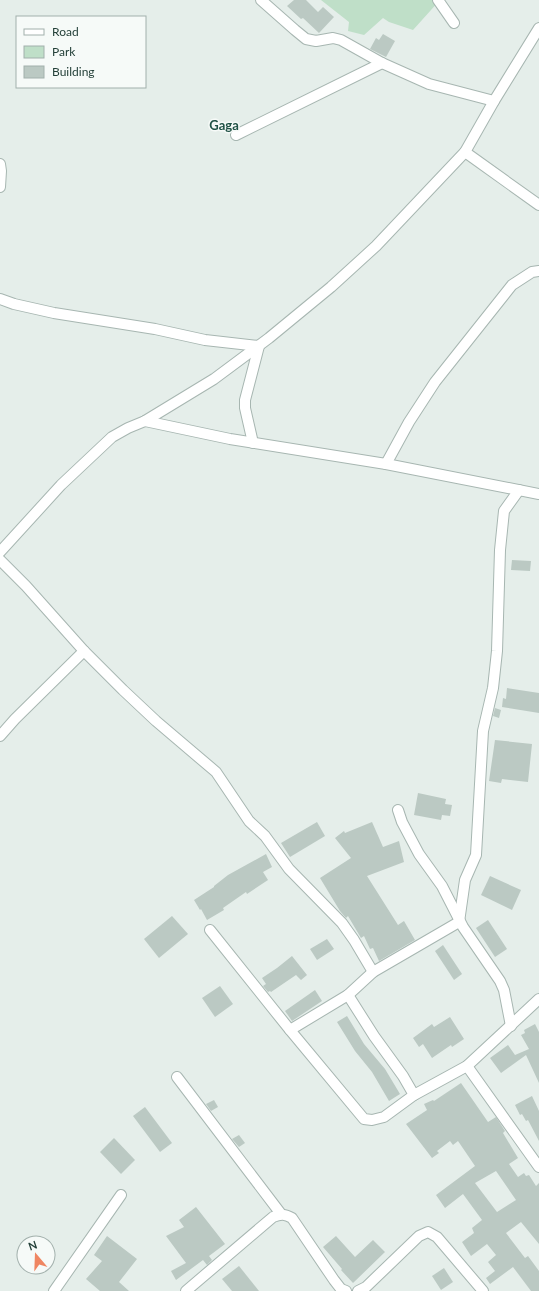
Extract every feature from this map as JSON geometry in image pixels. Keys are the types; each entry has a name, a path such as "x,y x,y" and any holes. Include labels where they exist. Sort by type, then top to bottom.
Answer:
{"street":[{"path":"261,0 306,39 316,41 333,38 341,40 382,63 429,84 494,101"},
{"path":"438,0 454,23"},
{"path":"0,552 61,485 112,437 145,421 214,379 259,346 331,288 376,246 465,152 494,101 539,28"},
{"path":"236,135 382,63"},
{"path":"465,152 539,205"},
{"path":"0,164 0,187"},
{"path":"386,464 409,422 435,382 469,339 512,285 532,272 539,271"},
{"path":"0,299 14,304 54,313 155,329 205,340 259,346"},
{"path":"253,443 245,408 245,400 259,346"},
{"path":"145,421 230,439 386,464 539,494"},
{"path":"459,922 465,880 476,855 483,731 493,688 498,651 500,565 504,510 519,490"},
{"path":"0,560 26,586 84,651 156,721 220,777 249,821 265,836 290,870 345,927 373,972"},
{"path":"0,736 15,719 84,651"},
{"path":"398,810 402,822 418,854 442,886 459,922 500,981 504,990 511,1026"},
{"path":"290,1030 348,995 373,972 459,922"},
{"path":"210,930 364,1119 372,1120 384,1117 414,1095 467,1066 539,999"},
{"path":"348,995 374,1036 403,1076 414,1095"},
{"path":"467,1066 539,1167"},
{"path":"177,1077 280,1214"},
{"path":"54,1291 121,1195"},
{"path":"186,1291 273,1217 280,1214 292,1218 334,1280 341,1289 346,1291"},
{"path":"358,1291 366,1287 419,1236 428,1232 437,1237 483,1291"}],"green space":[{"path":"321,0 440,0 413,30 389,22 383,18 364,35 348,31 349,22"}],"building":[{"path":"294,0 306,0 318,12 323,7 334,17 319,33 287,6"},
{"path":"383,34 395,41 386,57 370,49 376,38 379,40"},
{"path":"512,560 531,561 530,571 511,570"},
{"path":"507,688 539,693 539,713 502,707 503,698 506,699"},
{"path":"495,708 501,710 499,718 493,716"},
{"path":"495,740 532,744 528,782 502,779 501,783 489,781"},
{"path":"418,793 446,799 445,804 452,805 450,816 442,815 441,820 414,815"},
{"path":"317,822 325,836 290,857 281,843"},
{"path":"372,822 383,847 399,841 404,862 367,876 398,925 404,921 415,940 379,961 373,948 370,949 364,936 361,938 348,916 346,918 340,911 320,878 351,858 335,838 344,831 345,833"},
{"path":"266,854 272,867 263,872 268,880 247,894 246,892 223,908 224,910 207,920 194,900 214,887 228,875"},
{"path":"490,876 521,890 512,910 481,895"},
{"path":"172,916 188,934 159,958 144,939"},
{"path":"488,920 507,949 495,957 476,928"},
{"path":"327,939 334,949 317,960 310,949"},
{"path":"443,945 462,974 454,980 435,951"},
{"path":"292,956 307,975 301,980 296,975 271,992 268,992 263,986 266,984 262,978"},
{"path":"220,986 233,1004 215,1017 202,998"},
{"path":"315,990 322,1001 292,1021 285,1011"},
{"path":"347,1016 364,1044 385,1069 400,1094 389,1101 372,1072 355,1051 337,1022"},
{"path":"450,1017 464,1039 452,1047 451,1045 432,1058 423,1044 419,1047 413,1038 432,1024 434,1027"},
{"path":"535,1024 539,1032 539,1083 526,1055 501,1073 490,1058 508,1045 515,1055 529,1049 521,1035 525,1033 524,1030"},
{"path":"461,1083 488,1122 496,1117 505,1131 503,1133 518,1158 509,1164 518,1177 524,1173 526,1176 529,1175 536,1186 539,1183 539,1244 521,1222 506,1233 525,1258 528,1256 539,1271 539,1291 531,1291 513,1267 490,1284 486,1278 495,1271 488,1262 496,1255 487,1244 471,1256 462,1242 474,1233 472,1228 482,1220 463,1194 445,1208 436,1195 475,1166 458,1141 453,1145 450,1141 437,1151 439,1153 432,1158 406,1124 427,1110 424,1104 433,1100 434,1101","holes":["496,1171 516,1200 497,1212 475,1183"]},
{"path":"532,1096 539,1111 539,1141 528,1120 526,1121 522,1114 520,1115 515,1105"},
{"path":"214,1100 218,1107 211,1111 206,1104"},
{"path":"145,1107 172,1143 160,1152 133,1116"},
{"path":"239,1135 245,1143 239,1147 232,1139"},
{"path":"114,1138 135,1160 121,1174 100,1152"},
{"path":"196,1207 225,1244 209,1256 212,1260 207,1265 203,1260 176,1280 171,1271 186,1263 166,1236 184,1227 179,1220"},
{"path":"107,1236 137,1259 119,1282 129,1291 100,1291 86,1279 102,1261 94,1255"},
{"path":"336,1236 355,1257 373,1240 385,1252 353,1283 323,1247"},
{"path":"239,1266 259,1291 232,1291 222,1279"},
{"path":"444,1268 453,1282 441,1290 432,1276"}],"district":[{"name":"Gaga","path":"224,125"}]}
